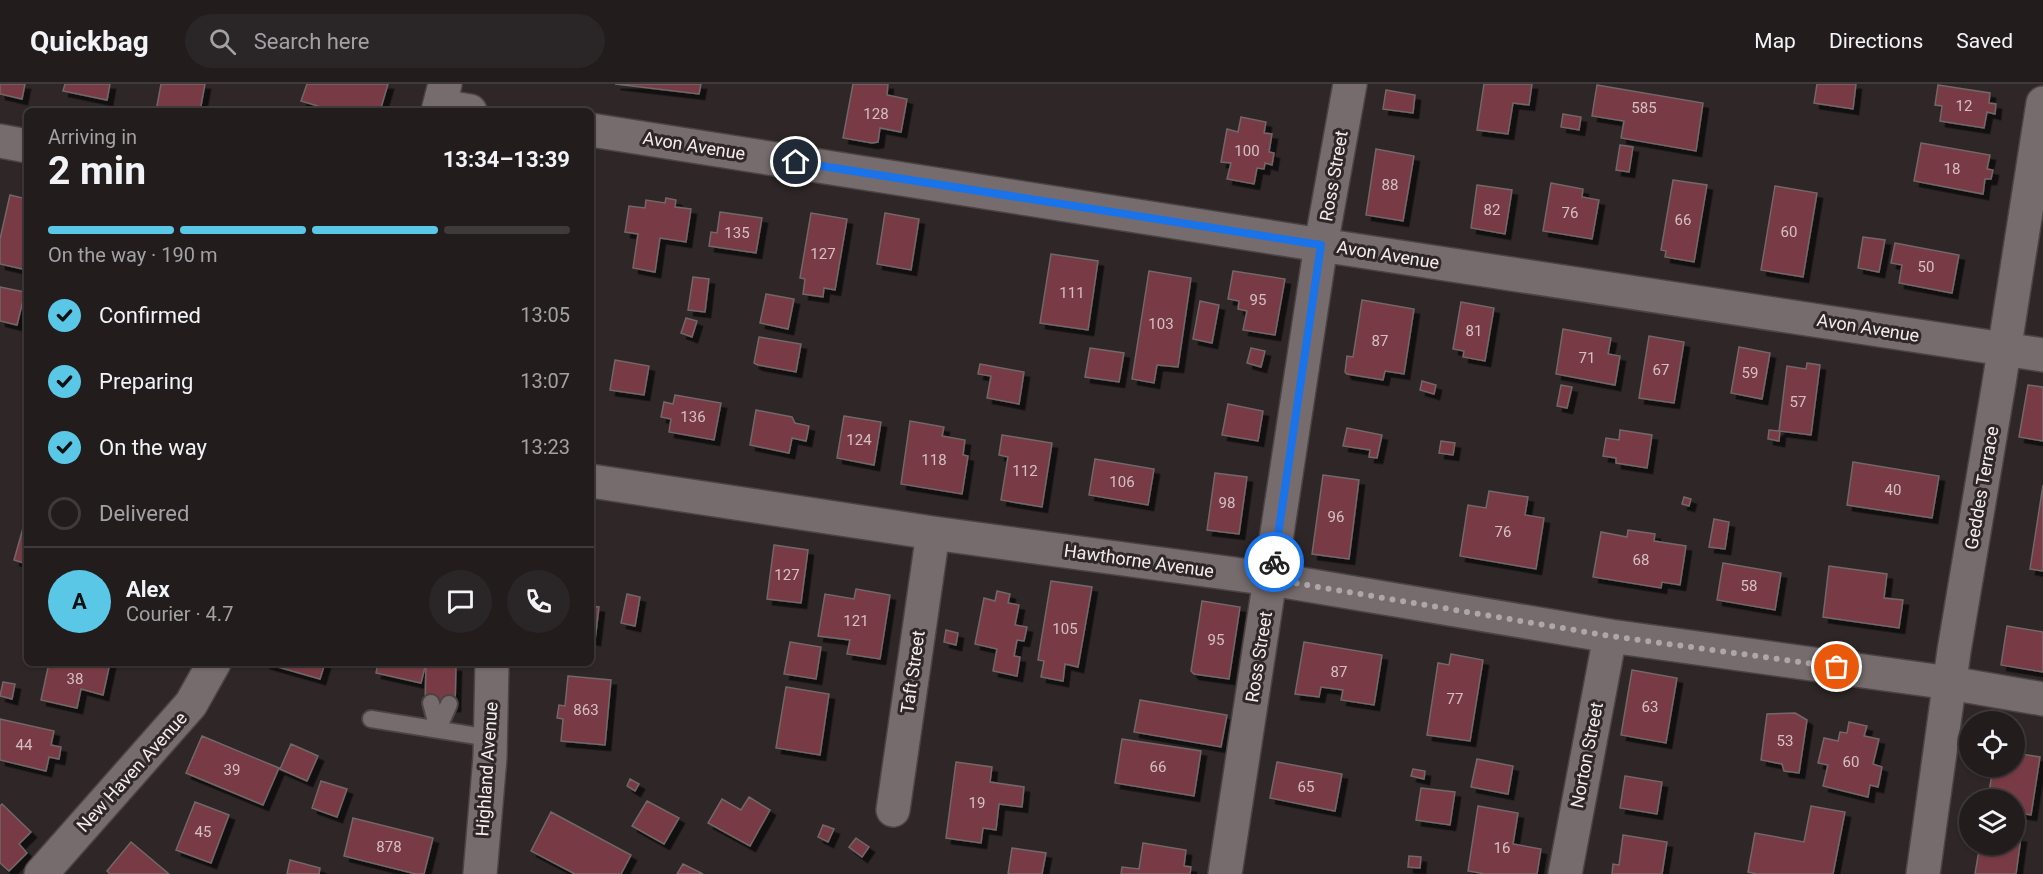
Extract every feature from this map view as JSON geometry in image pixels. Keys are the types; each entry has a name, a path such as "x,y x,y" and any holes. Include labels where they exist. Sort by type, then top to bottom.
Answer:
{"street":[{"name":"Ross Street","path":"1225,874 1321,245 1350,84"},
{"name":"Geddes Terrace","path":"1923,874 1950,683 2043,103"},
{"name":"Avon Avenue","path":"594,130 1321,245 2043,355"},
{"path":"0,141 24,145"},
{"name":"Hawthorne Avenue","path":"594,481 933,533 1271,579 1610,636 1950,683 2043,699"},
{"name":"Taft Street","path":"893,810 933,533"},
{"name":"Norton Street","path":"1565,874 1610,636"},
{"name":"New Haven Avenue","path":"40,874 191,704 212,666"},
{"name":"Highland Avenue","path":"480,874 490,738 492,666"}],"lane":[{"path":"431,703 438,729"},
{"path":"438,729 448,704"},
{"path":"371,719 490,738"}],"building":[{"path":"0,84 25,84 22,99 0,94"},
{"path":"65,84 110,84 107,100 63,91"},
{"path":"161,84 205,84 201,108 157,108"},
{"path":"307,84 388,84 381,108 318,108 318,106 301,101"},
{"path":"615,84 701,84 699,94"},
{"path":"853,84 888,84 887,95 907,99 901,132 880,128 878,142 872,143 843,138"},
{"path":"1484,84 1532,84 1529,105 1513,103 1508,134 1477,130"},
{"path":"1817,84 1856,84 1853,109 1814,103"},
{"path":"1597,85 1703,103 1696,151 1621,138 1624,121 1592,116"},
{"path":"1938,85 1990,93 1989,103 1996,104 1995,114 1987,112 1984,128 1940,121 1942,106 1935,105"},
{"path":"1386,90 1415,95 1413,113 1383,109"},
{"path":"1563,114 1581,117 1579,130 1561,127"},
{"path":"1241,117 1266,122 1264,133 1272,134 1269,152 1274,153 1272,165 1265,163 1264,169 1257,168 1254,184 1227,179 1231,163 1221,162 1227,129 1238,132"},
{"path":"1921,143 1990,155 1987,169 1993,170 1991,179 1985,179 1983,194 1914,181"},
{"path":"1620,145 1633,147 1629,172 1616,170"},
{"path":"1376,149 1414,156 1403,221 1366,215"},
{"path":"1673,180 1707,185 1694,262 1665,257 1666,251 1661,250"},
{"path":"1551,183 1583,189 1582,197 1599,200 1592,239 1543,231"},
{"path":"1477,185 1512,190 1505,234 1471,228"},
{"path":"1775,186 1817,193 1803,277 1761,270"},
{"path":"10,195 24,198 24,269 0,264 0,239"},
{"path":"666,198 676,200 675,207 691,209 686,242 660,238 655,272 633,268 638,234 625,232 629,206 645,208 646,200 665,203"},
{"path":"720,212 762,218 756,253 709,246 711,232 717,233"},
{"path":"811,213 847,219 835,290 824,288 823,297 803,294 805,279 800,278"},
{"path":"885,213 919,219 911,270 877,264"},
{"path":"1863,237 1885,240 1879,272 1858,268"},
{"path":"1895,243 1959,255 1952,293 1899,283 1902,265 1891,263"},
{"path":"1051,254 1098,261 1088,330 1040,323"},
{"path":"1149,271 1191,278 1178,367 1157,365 1154,383 1132,379"},
{"path":"1233,271 1285,279 1275,335 1243,330 1247,311 1238,309 1239,301 1228,299"},
{"path":"693,277 709,279 705,312 688,310"},
{"path":"0,287 24,292 17,325 0,321"},
{"path":"766,294 794,299 788,329 760,323"},
{"path":"1362,300 1414,309 1404,374 1385,371 1383,380 1345,372 1347,356 1353,357"},
{"path":"1200,301 1219,305 1212,343 1193,339"},
{"path":"1461,302 1494,308 1485,361 1463,357 1464,351 1453,349"},
{"path":"686,318 697,321 692,337 681,333"},
{"path":"1563,329 1611,338 1608,354 1620,356 1615,385 1556,374"},
{"path":"1649,336 1684,342 1674,403 1639,398"},
{"path":"759,337 801,344 796,372 754,363"},
{"path":"1739,347 1770,353 1762,399 1731,393"},
{"path":"1090,348 1124,353 1119,382 1085,377"},
{"path":"1251,348 1265,351 1261,367 1247,363"},
{"path":"615,360 649,366 644,395 610,390"},
{"path":"1807,363 1820,365 1811,435 1780,431 1779,441 1768,439 1769,430 1779,431 1787,366 1806,369"},
{"path":"980,364 1024,372 1019,404 987,398 991,376 978,374"},
{"path":"1422,381 1436,385 1434,394 1420,390"},
{"path":"1561,385 1572,387 1567,408 1557,406"},
{"path":"2028,385 2043,387 2043,441 2019,437"},
{"path":"675,395 721,403 714,440 669,432 671,419 661,417 664,402 673,404"},
{"path":"1228,404 1263,411 1258,441 1222,435"},
{"path":"756,410 792,417 795,423 809,426 806,441 792,438 789,453 750,445"},
{"path":"844,416 881,422 874,465 837,458"},
{"path":"910,421 944,427 942,436 965,440 963,455 968,456 962,494 901,484"},
{"path":"1347,428 1382,435 1377,458 1369,457 1370,450 1343,446"},
{"path":"1620,430 1652,435 1647,468 1616,463 1616,458 1603,456 1606,438 1619,440"},
{"path":"1002,435 1052,443 1042,507 1001,500 1008,457 999,455"},
{"path":"1441,441 1455,443 1453,455 1439,453"},
{"path":"1095,459 1154,469 1148,505 1089,495"},
{"path":"1853,462 1939,476 1932,518 1847,505"},
{"path":"1215,473 1247,477 1239,534 1207,530"},
{"path":"1323,475 1359,480 1349,559 1312,554"},
{"path":"2043,485 2043,571 2030,569"},
{"path":"1489,491 1528,497 1525,515 1544,518 1536,569 1460,556 1468,505 1486,508"},
{"path":"1684,497 1691,499 1689,506 1682,504"},
{"path":"1714,519 1729,522 1725,549 1709,547"},
{"path":"24,525 24,563 14,560"},
{"path":"1628,530 1655,534 1654,541 1686,546 1680,585 1662,582 1661,588 1593,577 1601,532 1627,537"},
{"path":"774,545 808,550 801,603 767,599"},
{"path":"1723,563 1781,573 1775,610 1717,600"},
{"path":"1829,566 1887,574 1884,598 1903,600 1899,628 1823,617"},
{"path":"1051,581 1092,587 1078,667 1065,664 1063,681 1041,677 1044,661 1038,660"},
{"path":"856,589 890,595 880,659 847,654 850,640 818,636 825,594 854,599"},
{"path":"997,591 1010,594 1008,603 1019,605 1015,625 1027,627 1024,641 1017,640 1014,656 1020,657 1017,676 993,671 997,649 975,644 984,598 995,601"},
{"path":"627,594 640,597 635,626 621,623"},
{"path":"1202,601 1240,607 1229,679 1194,674 1191,671"},
{"path":"594,606 599,607 594,640"},
{"path":"2007,626 2043,632 2043,672 2001,665"},
{"path":"946,630 958,633 956,645 944,642"},
{"path":"790,642 821,647 816,679 784,674"},
{"path":"1304,642 1382,655 1374,705 1341,700 1343,690 1321,687 1319,697 1295,694"},
{"path":"1451,654 1483,660 1470,741 1427,735 1438,663 1449,665"},
{"path":"48,666 109,666 103,695 81,689 77,708 41,700"},
{"path":"274,666 324,666 320,679"},
{"path":"377,666 425,666 421,683 376,673"},
{"path":"426,666 456,666 455,706 425,706"},
{"path":"1632,670 1677,678 1666,743 1621,735"},
{"path":"568,676 611,680 605,745 561,741 563,719 557,718 559,705 565,706"},
{"path":"3,682 15,684 12,699 0,696"},
{"path":"786,687 829,694 820,755 776,748"},
{"path":"1140,700 1227,715 1221,747 1134,732"},
{"path":"1795,713 1807,720 1799,773 1784,771 1782,764 1761,760 1767,714"},
{"path":"0,719 54,731 51,745 61,747 59,759 49,757 46,771 0,760"},
{"path":"1849,722 1867,726 1864,736 1879,739 1873,764 1882,767 1878,787 1870,785 1868,797 1823,786 1828,765 1818,763 1824,738 1838,741 1840,732 1847,733"},
{"path":"202,736 279,768 263,805 186,773"},
{"path":"1122,739 1201,751 1194,796 1115,783"},
{"path":"291,744 318,756 307,781 280,769"},
{"path":"2025,755 2040,757 2031,815 2025,814 2025,789 1990,789 1991,777 2025,777"},
{"path":"1477,759 1513,766 1508,794 1471,787"},
{"path":"956,762 992,767 990,782 1024,787 1022,807 999,804 996,830 983,828 981,843 946,838"},
{"path":"1277,762 1342,774 1335,811 1270,798"},
{"path":"1413,769 1425,771 1424,779 1411,776"},
{"path":"1625,776 1662,782 1657,814 1620,808"},
{"path":"630,779 639,784 635,791 627,786"},
{"path":"321,781 347,789 337,817 312,808"},
{"path":"1421,788 1455,792 1450,825 1416,820"},
{"path":"749,797 770,810 750,846 708,823 722,799 741,810"},
{"path":"647,801 679,818 664,844 632,826"},
{"path":"195,802 229,815 211,863 176,850"},
{"path":"2,804 31,832 19,844 27,853 9,871 0,863 0,806"},
{"path":"1478,806 1518,813 1513,844 1541,849 1537,874 1485,874 1468,871"},
{"path":"1811,806 1845,812 1833,874 1748,872 1755,833 1804,842"},
{"path":"551,812 631,855 621,874 575,874 531,851"},
{"path":"353,818 433,838 424,874 344,856"},
{"path":"823,825 834,829 828,842 818,837"},
{"path":"1623,835 1667,842 1662,874 1612,874 1613,864 1619,865"},
{"path":"856,838 869,847 862,857 849,847"},
{"path":"131,842 169,874 110,874 107,871"},
{"path":"1143,843 1186,850 1184,866 1191,867 1190,874 1121,874 1122,867 1139,869"},
{"path":"1012,848 1046,853 1042,874 1008,874"},
{"path":"1978,855 2019,855 2016,874 1975,874"},
{"path":"1409,856 1421,857 1420,868 1408,867"},
{"path":"290,860 320,868 319,874 287,874"},
{"path":"683,864 703,874 677,874"}],"way so far":[{"path":"1274,562 1271,579 1610,636 1837,667"}],"route":[{"path":"796,162 1321,245 1274,562"}]}
